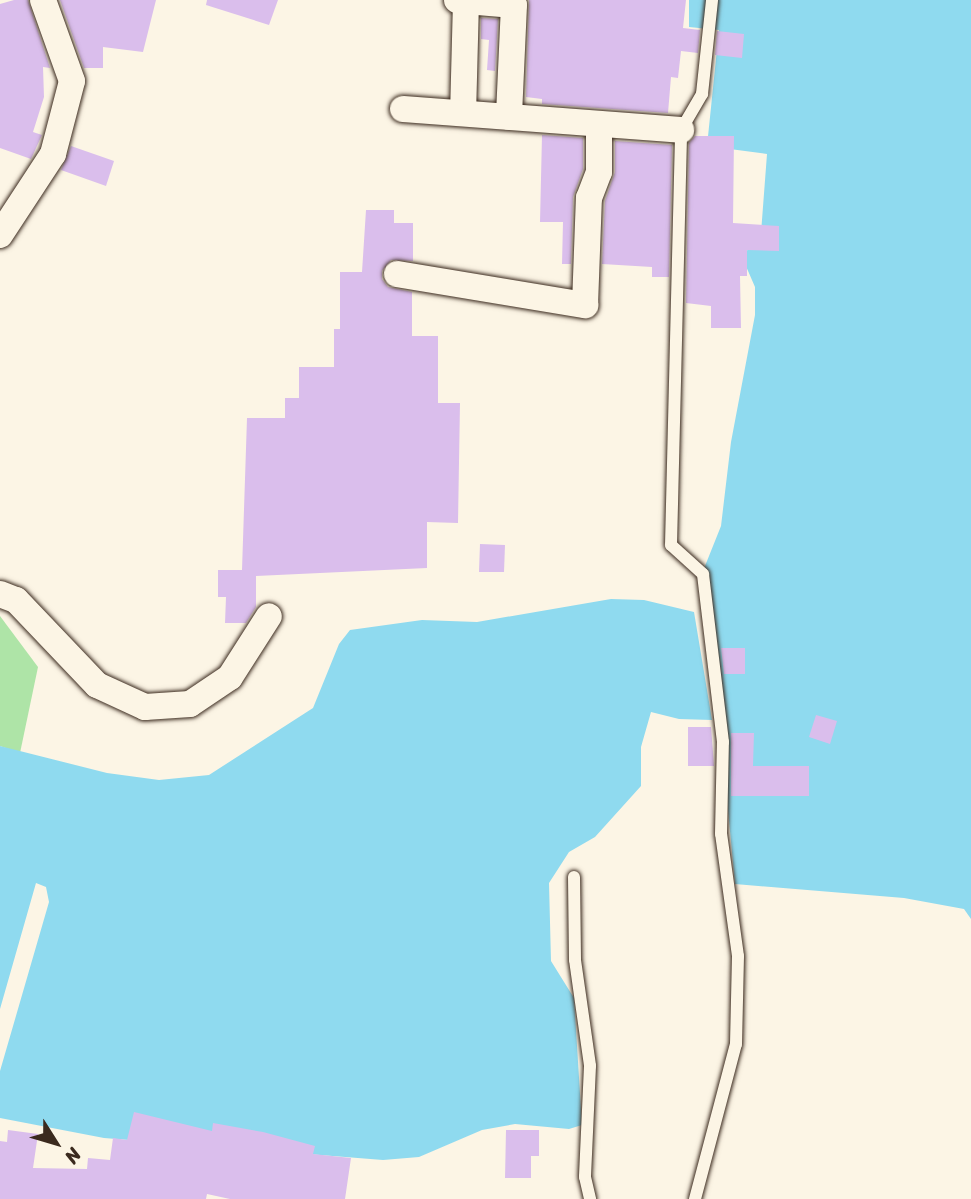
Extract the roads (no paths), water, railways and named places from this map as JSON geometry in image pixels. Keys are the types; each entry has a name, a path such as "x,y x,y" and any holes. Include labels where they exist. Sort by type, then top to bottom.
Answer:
{"street":[{"path":"0,235 53,154 72,82 43,0"},
{"path":"463,113 461,1 514,5 509,117"},
{"path":"403,109 681,130"},
{"path":"397,274 584,305 589,198 599,172 599,124"},
{"path":"0,594 16,600 97,685 145,707 190,704 230,677 269,616"}],"lane":[{"path":"695,1199 737,1044 738,956 721,834 723,743 703,574 671,545 681,130 702,94 712,0"},
{"path":"574,877 575,960 590,1066 585,1177 590,1199"}],"water":[{"path":"689,0 971,0 971,919 964,909 904,898 735,884 705,566 721,526 731,442 755,315 755,287 742,257 761,233 767,154 707,146 719,30 689,27"},
{"path":"611,599 644,600 694,612 712,720 679,719 651,712 641,747 641,786 595,837 569,852 549,883 551,961 574,998 582,1125 569,1129 515,1124 482,1130 419,1157 383,1160 104,1138 0,1118 0,1071 49,902 46,887 36,883 0,1009 0,746 107,773 159,780 209,775 313,708 339,644 350,630 422,620 477,622"}]}
